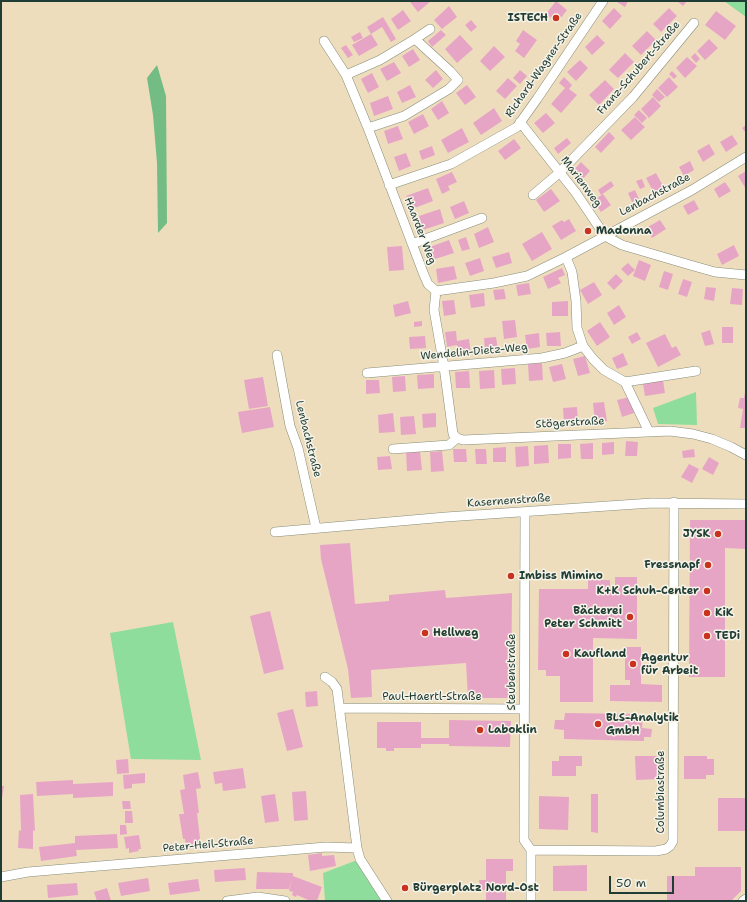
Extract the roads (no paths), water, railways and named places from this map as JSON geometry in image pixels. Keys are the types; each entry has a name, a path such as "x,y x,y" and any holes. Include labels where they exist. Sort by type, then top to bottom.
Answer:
{"street":[{"name":"Richard-Wagner-Straße","path":"389,185 451,164 517,126 538,99 603,1"},
{"name":"Franz-Schubert-Straße","path":"533,195 559,173 633,97 694,23"},
{"path":"346,75 380,60 430,29"},
{"path":"368,128 404,116 449,89 458,80 415,39"},
{"name":"Haarder Weg","path":"324,41 346,75 428,284 436,291"},
{"name":"Marienweg","path":"520,122 576,193 605,236 622,245 715,272 746,275"},
{"name":"Lenbachstraße","path":"436,291 494,283 527,276 692,190 746,157"},
{"path":"412,244 482,218"},
{"path":"566,257 572,272 576,301 577,328 583,346 604,370 625,382 649,432"},
{"path":"436,291 434,310 444,367 453,434 457,438"},
{"name":"Wendelin-Dietz-Weg","path":"367,374 542,358 565,353 583,346"},
{"name":"Lenbachstraße","path":"277,355 290,426 298,448 316,528"},
{"path":"625,382 696,371"},
{"name":"Stögerstraße","path":"393,449 449,445 457,438 463,440 670,431 693,434 712,439 731,447 746,456"},
{"name":"Kasernenstraße","path":"275,532 674,502 746,504"},
{"name":"Columbiastraße","path":"531,850 656,851 666,849 673,842 674,502"},
{"name":"Steubenstraße","path":"525,512 524,840 531,850 532,901"},
{"path":"325,677 332,682 337,689 356,848 360,860 387,901"},
{"name":"Paul-Haertl-Straße","path":"340,708 524,709"},
{"name":"Peter-Heil-Straße","path":"1,877 28,872 326,847 356,848"},
{"path":"227,901 258,897 285,901"}],"place":[{"name":"ISTECH","path":"556,18"},
{"name":"Madonna","path":"588,231"},
{"name":"JYSK","path":"718,534"},
{"name":"Fressnapf","path":"708,565"},
{"name":"Imbiss Mimino","path":"511,576"},
{"name":"K+K Schuh-Center","path":"707,591"},
{"name":"KiK","path":"707,613"},
{"name":"Bäckerei Peter Schmitt","path":"630,617"},
{"name":"Hellweg","path":"425,633"},
{"name":"TEDi","path":"707,636"},
{"name":"Kaufland","path":"566,654"},
{"name":"Agentur für Arbeit","path":"633,664"},
{"name":"BLS-Analytik GmbH","path":"598,724"},
{"name":"Laboklin","path":"480,730"},
{"name":"Bürgerplatz Nord-Ost","path":"405,888"}]}
